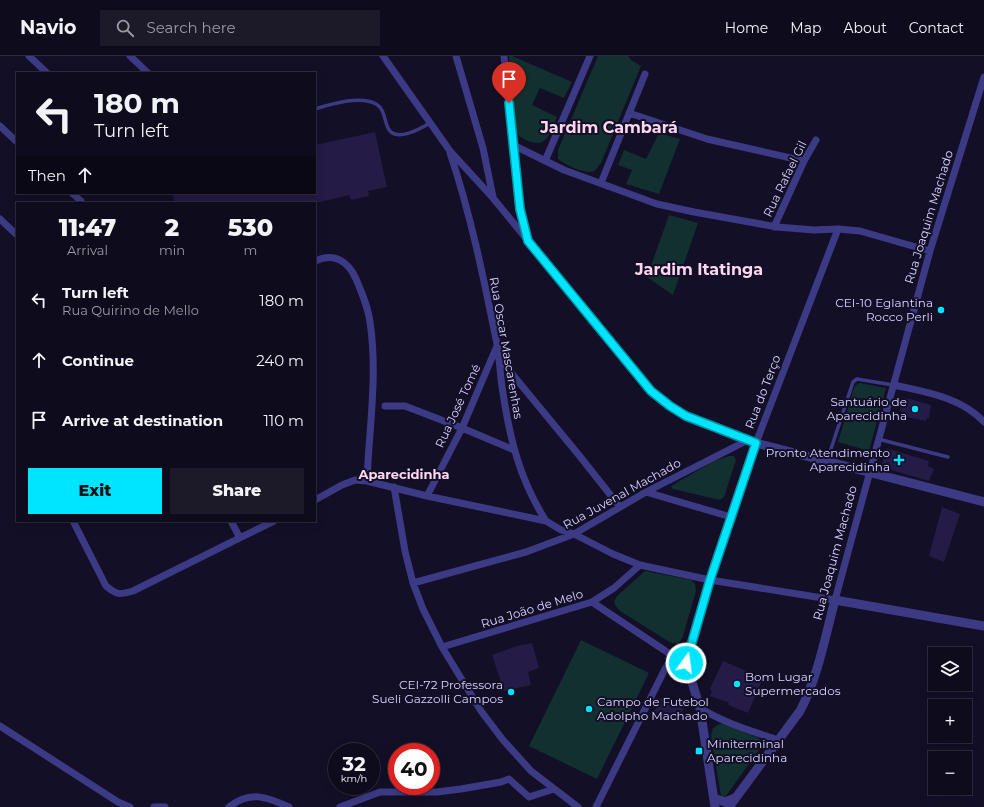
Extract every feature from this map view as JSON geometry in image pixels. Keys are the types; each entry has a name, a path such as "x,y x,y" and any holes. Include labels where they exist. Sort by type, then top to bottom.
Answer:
{"street":[{"path":"29,56 46,72"},
{"path":"130,56 147,72"},
{"path":"383,56 450,151 493,198 651,391 670,406 686,416 746,440 984,502"},
{"path":"456,56 483,148 493,198"},
{"path":"504,56 520,209 528,241"},
{"path":"545,161 590,56"},
{"path":"601,183 646,74"},
{"name":"Rua Joaquim Machado","path":"729,807 800,711 814,678 930,251 984,77"},
{"path":"629,113 707,139 804,161"},
{"path":"0,126 16,141"},
{"name":"Rua Rafael Gil","path":"774,227 804,161 816,140"},
{"path":"513,145 564,170 657,204 774,227 860,231 930,251"},
{"name":"Rua Oscar Mascarenhas","path":"450,151 459,179 474,238 497,346 503,393 514,450 531,496 546,521"},
{"path":"73,194 81,201"},
{"path":"0,220 16,234"},
{"name":"Rua do Terço","path":"686,663 730,517 756,443 838,229"},
{"path":"316,261 322,258 334,258 344,262 352,271 364,297 370,322 374,367 367,481"},
{"name":"Rua José Tomé","path":"427,496 462,428 497,346"},
{"path":"499,358 620,506"},
{"path":"894,385 944,397 964,406 984,422"},
{"path":"385,406 404,406 514,450"},
{"name":"Rua Juvenal Machado","path":"413,583 526,552 574,534 620,506 746,440"},
{"path":"316,499 342,485 355,480 367,481 427,496 546,521 561,530 574,534 613,554 640,565 710,580 984,626"},
{"path":"394,487 413,583 423,609 442,647 481,711 503,740 531,771 578,807"},
{"path":"646,492 730,517"},
{"path":"74,522 106,586 114,592 121,594 133,591 272,522"},
{"path":"232,522 240,538"},
{"name":"Rua João de Melo","path":"442,647 592,602 614,588 640,565"},
{"path":"592,602 673,656 686,663 700,708 715,802 726,802 735,798"},
{"path":"596,807 665,669 673,656"},
{"path":"700,708 707,713 778,740"},
{"path":"0,726 118,802 130,807"},
{"path":"340,807 380,792 437,792 501,782 509,779 529,797 554,789"},
{"path":"229,807 246,797 254,796 273,800 289,807"},
{"path":"154,807 165,807"}],"lane":[{"path":"316,109 331,104 351,101 372,102 378,105 382,110 388,128 396,135 409,133 430,123"},
{"path":"826,462 855,379 894,385"},
{"path":"878,439 948,457"}],"green space":[{"path":"509,56 572,82 564,98 540,88 532,105 557,117 549,135 542,142 534,143 526,140 519,136 514,127"},
{"path":"598,56 628,56 631,60 641,66 601,163 594,171 586,172 565,164 558,159 558,150"},
{"path":"659,133 680,139 659,194 626,184 632,170 618,165 624,150 646,159"},
{"path":"669,215 698,223 673,295 647,277"},
{"path":"860,383 886,388 869,451 838,442 854,388"},
{"path":"729,456 734,456 736,460 724,497 720,500 673,489 671,486 714,461"},
{"path":"645,571 691,580 695,584 696,591 682,639 678,644 671,643 620,611 615,605 614,601 617,596"},
{"name":"Campo de Futebol Adolpho Machado","path":"581,640 649,673 597,779 529,746"},
{"path":"720,724 759,738 761,742 761,747 726,796 723,797 721,796 711,736 713,728"}],"building":[{"path":"375,132 387,187 368,191 369,196 351,200 349,195 316,203 175,202 172,194 316,194 316,145"},
{"name":"Santuário de Aparecidinha","path":"903,397 931,405 929,418 927,418 926,421 908,417 900,411"},
{"path":"886,448 929,461 928,466 934,469 929,481 881,467"},
{"path":"942,507 960,514 944,562 929,556"},
{"path":"532,643 539,668 528,672 531,685 504,691 492,655 517,646"},
{"name":"Bom Lugar Supermercados","path":"723,661 763,678 748,713 728,705 729,703 710,696 712,691 710,689"},
{"path":"661,698 684,708 675,723 654,712"}],"place":[{"name":"CEI-10 Eglantina Rocco Perli","path":"941,310"},
{"name":"Santuário de Aparecidinha","path":"915,409"},
{"name":"Pronto Atendimento Aparecidinha","path":"899,460"},
{"name":"Bom Lugar Supermercados","path":"737,684"},
{"name":"CEI-72 Professora Sueli Gazzolli Campos","path":"511,692"},
{"name":"Campo de Futebol Adolpho Machado","path":"589,709"},
{"name":"Miniterminal Aparecidinha","path":"699,751"}],"district":[{"name":"Jardim Cambará","path":"609,127"},
{"name":"Jardim Itatinga","path":"699,269"},
{"name":"Aparecidinha","path":"404,474"}],"route":[{"path":"509,103 520,209 528,241 651,391 686,416 756,443 730,517 686,663"}]}
